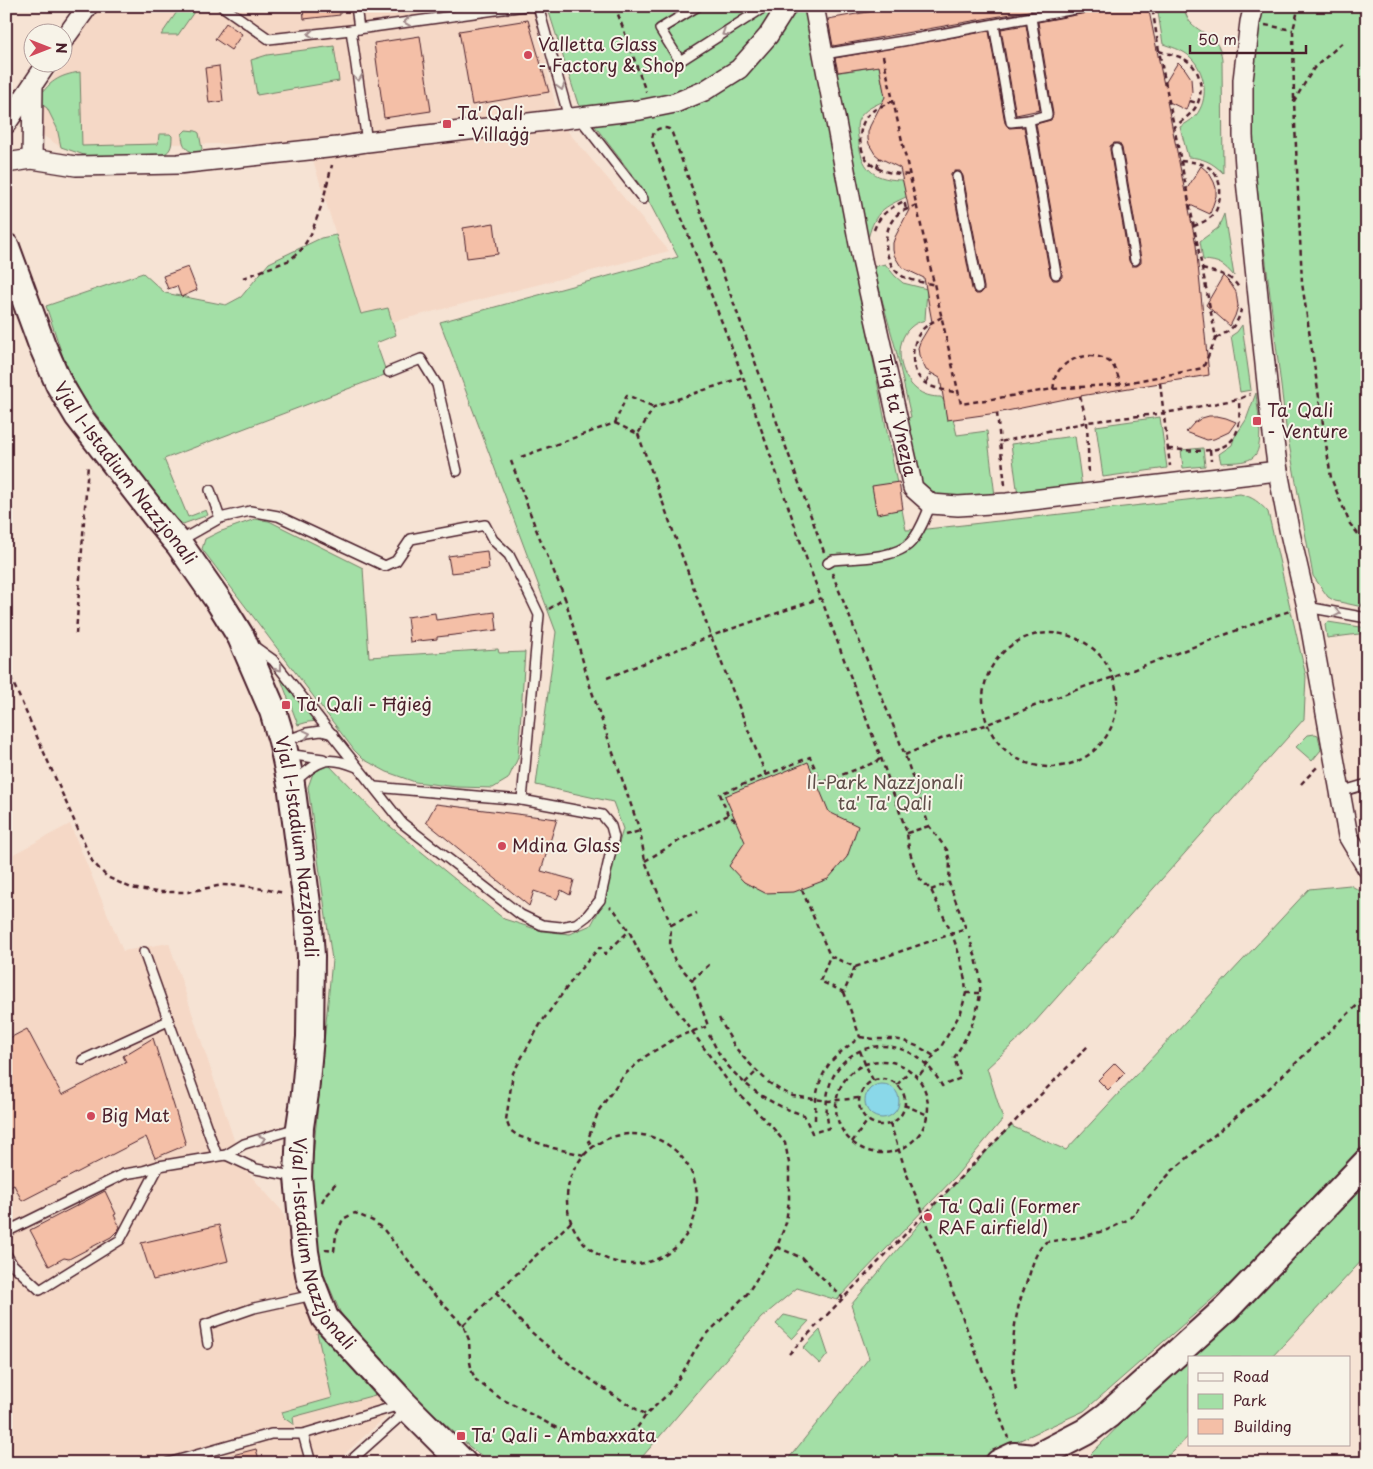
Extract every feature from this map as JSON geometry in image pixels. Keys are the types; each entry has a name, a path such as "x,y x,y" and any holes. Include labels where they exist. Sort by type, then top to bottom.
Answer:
{"main road":[{"name":"Vjal l-Istadium Nazzjonali","path":"6,247 42,345 60,384 78,416 179,544 242,637 273,712 291,784 306,896 311,956 312,996 308,1065 300,1127 298,1177 305,1252 310,1279 325,1318 406,1407 463,1463"},
{"path":"1033,1457 1085,1432 1108,1415 1227,1308 1367,1162"}],"street":[{"path":"72,28 88,6"},
{"path":"6,163 32,158 76,166 178,164 337,147 640,110 674,103 704,91 740,69 768,36 787,6"},
{"name":"Triq ta' Vnezja","path":"814,6 862,260 913,488 931,504"},
{"path":"1252,14 1243,80 1243,136 1270,412 1278,471 1307,607 1348,836 1367,868"},
{"path":"6,124 41,72"},
{"path":"32,158 33,85"},
{"path":"931,504 958,506 1007,502 1278,471"}],"lane":[{"path":"222,6 269,39 355,30 525,6"},
{"path":"356,6 355,30 367,142"},
{"path":"538,6 574,117 642,199"},
{"path":"698,6 660,29 680,61 766,6"},
{"path":"824,54 994,25 1091,6"},
{"path":"994,25 1011,122 1029,120 1047,115 1030,18"},
{"path":"1029,120 1056,274"},
{"path":"1116,149 1135,260"},
{"path":"957,177 978,288"},
{"path":"389,372 421,360 437,386 458,471"},
{"path":"210,490 220,518"},
{"path":"828,563 833,560 898,552 910,543 920,528 931,504"},
{"path":"179,544 190,535 220,518 250,511 278,516 385,566 396,561 411,539 485,525 493,540 509,555 539,615 522,800"},
{"path":"1307,607 1367,618"},
{"path":"242,637 273,660 402,823 521,915 542,925 568,926 576,924 587,916 600,900 614,837 611,826 602,815 522,800 375,787"},
{"path":"283,748 308,733 321,731 333,734"},
{"path":"283,748 328,760 341,760 360,768"},
{"path":"291,784 316,764 328,760"},
{"path":"1340,792 1367,784"},
{"path":"144,952 168,1021 222,1155 256,1168 298,1177"},
{"path":"83,1060 168,1021"},
{"path":"6,1232 124,1174 222,1155 244,1144 300,1127"},
{"path":"6,1254 12,1264 40,1290 120,1240 159,1166"},
{"path":"208,1344 205,1325 254,1308 316,1295"},
{"path":"168,1463 271,1434 302,1434 406,1407"},
{"path":"348,1463 406,1407"},
{"path":"302,1434 311,1463"}],"path":[{"path":"616,6 637,67"},
{"path":"1299,6 1294,30 1294,101 1302,283 1331,478 1350,524 1367,545"},
{"path":"1252,14 1294,30"},
{"path":"1294,101 1314,68 1342,43"},
{"path":"1159,51 1186,60 1196,69 1201,83 1200,96 1196,106 1174,128"},
{"path":"893,101 868,115 860,131 861,144 868,162 877,168 910,175"},
{"path":"1190,102 1197,103"},
{"path":"243,278 290,260 302,249 311,234 322,204 337,147"},
{"path":"877,168 880,158"},
{"path":"1181,162 1196,162 1207,166 1215,172 1218,179 1220,193 1213,215 1205,222 1194,226"},
{"path":"873,235 878,219 886,211 904,201 906,210"},
{"path":"916,206 899,213 887,229 887,247 891,264 899,274 910,279 935,285"},
{"path":"1202,269 1230,277 1239,288 1240,296"},
{"path":"1216,338 1232,328 1241,306"},
{"path":"942,317 923,329 917,337 913,357 915,367 918,376 926,383 959,393"},
{"path":"1054,390 1055,376 1066,363 1090,355 1100,356 1113,364 1121,384"},
{"path":"926,383 931,374"},
{"path":"638,434 654,407 743,377"},
{"path":"1160,383 1172,483"},
{"path":"1000,442 1087,422 1165,413 1239,399 1268,387"},
{"path":"615,423 627,395 654,407"},
{"path":"1080,396 1087,422 1088,469"},
{"path":"1169,449 1218,450 1231,442 1239,422 1239,399"},
{"path":"997,412 1005,482"},
{"path":"521,457 615,423 638,434 711,636 766,775"},
{"path":"76,634 89,456 102,446"},
{"path":"511,461 536,529 565,598 590,686 640,831 645,861 671,925 670,947 675,961 692,980 708,1026 679,1036 646,1056 623,1076 599,1110 588,1139 592,1147"},
{"path":"539,615 565,598"},
{"path":"607,678 711,636 821,598"},
{"path":"905,755 940,739 985,725 1089,685 1114,678 1277,614 1307,607"},
{"path":"1050,632 1074,636 1086,643 1104,659 1114,678 1117,696 1116,713 1108,735 1093,752 1073,764 1041,767 1019,760 1004,750 985,725 983,699 988,673 1001,654 1026,637 1050,632"},
{"path":"7,669 92,861 107,877 131,888 157,892 188,892 222,885 306,896"},
{"path":"736,821 728,815 720,794 810,756 821,782"},
{"path":"1301,784 1324,759 1333,756"},
{"path":"817,784 876,762 881,758"},
{"path":"645,861 728,815"},
{"path":"907,833 929,826"},
{"path":"931,890 948,883"},
{"path":"802,890 830,956 855,967 952,934"},
{"path":"324,1245 326,1250 334,1251 336,1235 343,1219 355,1213 373,1221 384,1230 416,1270 426,1286 463,1325 469,1340 470,1362 476,1380 500,1398 557,1428 578,1436 604,1439 624,1435 637,1428 646,1415 668,1394 704,1337 747,1294 777,1246 786,1223 790,1199 789,1163 785,1143 773,1128 732,1087 648,970 629,931 615,910 600,900"},
{"path":"671,925 698,914"},
{"path":"584,1155 553,1148 518,1136 510,1130 506,1120 513,1073 541,1023 578,972 600,947 605,954 629,931"},
{"path":"709,1035 724,1061 745,1083 772,1102 804,1115 812,1134 829,1128 826,1114 828,1086 838,1066 850,1056 860,1051 892,1047 912,1054 921,1059 931,1069 942,1086 961,1078 954,1058 970,1030 978,1006 980,993 978,968 969,937"},
{"path":"830,956 820,981 844,992"},
{"path":"692,980 710,964"},
{"path":"855,967 844,992 860,1037"},
{"path":"966,992 980,993"},
{"path":"1016,1390 1012,1372 1012,1352 1018,1309 1034,1259 1042,1245 1046,1242 1082,1237 1107,1230 1129,1220 1172,1171 1264,1093 1367,996"},
{"path":"719,1018 735,1047 757,1071 780,1090 793,1096 815,1100 836,1102 859,1098"},
{"path":"815,1120 815,1100 818,1087 830,1063 860,1037 904,1041 934,1056"},
{"path":"790,1354 1088,1046"},
{"path":"860,1051 864,1064 873,1080"},
{"path":"887,1060 899,1063 918,1077 925,1088 928,1115 918,1137 909,1145 884,1153 870,1152 852,1142 839,1123 836,1102 839,1090 852,1072 864,1064 887,1060"},
{"path":"897,1085 910,1070"},
{"path":"745,1083 757,1071"},
{"path":"886,1079 902,1090 904,1098 902,1113 890,1123 879,1124 868,1120 861,1110 859,1098 864,1088 873,1080 886,1079"},
{"path":"904,1105 928,1115"},
{"path":"852,1142 868,1120"},
{"path":"890,1123 898,1150 924,1215 1033,1457"},
{"path":"633,1133 654,1137 673,1148 687,1164 696,1184 697,1206 691,1227 679,1244 661,1257 640,1264 619,1263 598,1255 582,1240 571,1222 567,1194 570,1179 576,1166 592,1147 611,1137 633,1133"},
{"path":"320,1206 326,1194 337,1182"},
{"path":"463,1325 571,1222"},
{"path":"777,1246 802,1258 843,1298"},
{"path":"496,1292 526,1326 569,1363 610,1394 646,1415"},
{"path":"752,1463 756,1461"}],"shaded area":[{"path":"99,6 533,6 559,121 669,251 365,329 308,144 158,144 83,155 61,147 34,130 38,100 56,72 72,72 72,48"},
{"path":"70,824 123,951 169,943 243,1167 283,1212 316,1322 393,1410 335,1463 6,1463 6,858"}],"green space":[{"path":"181,6 198,6 178,35 161,35"},
{"name":"Il-Park Nazzjonali ta' Ta' Qali","path":"547,6 808,6 809,29 906,530 1240,494 1252,498 1268,512 1306,676 1304,719 1026,1032 987,1068 1003,1119 955,1177 837,1300 797,1288 761,1318 637,1463 491,1463 470,1447 389,1372 340,1312 325,1277 318,1251 311,1177 332,960 308,787 313,773 328,764 380,818 504,919 542,931 570,934 591,925 601,907 623,829 613,802 536,785 556,632 440,322 678,257 640,185 578,104"},
{"path":"1157,6 1182,8 1191,23 1211,37 1218,46 1222,60 1223,173 1207,161 1188,157 1180,127 1194,117 1200,109 1204,95 1203,80 1197,66 1188,55 1163,44"},
{"path":"1263,6 1367,6 1367,608 1335,601 1328,597 1313,576 1286,427 1251,139 1249,96 1256,39"},
{"path":"334,46 339,81 257,95 251,60 267,55"},
{"path":"879,66 886,100 866,110 858,121 857,132 861,154 872,172 894,180 904,180 908,196 882,211 874,221 868,238 834,73"},
{"path":"80,72 82,146 158,144 159,134 170,134 172,136 172,143 170,149 166,153 159,155 87,156 61,147 57,128 47,108 37,101 45,89 55,80"},
{"path":"186,130 199,133 202,149 200,153 192,152 184,145 182,134"},
{"path":"1224,214 1234,276 1221,264 1203,260 1200,241 1218,228"},
{"path":"336,235 361,314 388,308 396,335 376,343 387,374 164,459 188,517 206,510 208,515 183,524 175,520 81,394 64,360 46,306 143,273 165,293 226,305 241,297 269,263 321,238"},
{"path":"885,264 903,283 927,289 925,320 911,327 905,333 902,341 900,358 906,376 910,383 919,391 934,397 941,397 951,410 957,435 987,431 995,496 960,500 937,497 923,487 917,475 905,419 911,417 896,350 873,267"},
{"path":"1242,325 1251,390 1240,392 1231,336"},
{"path":"1256,393 1260,438 1256,454 1245,461 1221,463 1219,454 1232,445 1234,438 1246,420"},
{"path":"1160,417 1167,468 1103,477 1096,426"},
{"path":"1075,436 1082,487 1018,496 1011,444"},
{"path":"1203,448 1205,466 1183,468 1181,450"},
{"path":"255,519 269,521 363,568 369,657 498,649 499,653 525,652 518,758 508,779 493,788 457,787 415,782 387,772 363,759 354,750 202,549 205,539"},
{"path":"1328,622 1367,628 1367,633 1327,638 1325,625"},
{"path":"276,666 319,721 298,725"},
{"path":"1308,735 1318,735 1321,750 1312,761 1296,747"},
{"path":"1350,885 1367,895 1367,1141 1242,1273 1084,1411 970,1463 785,1463 869,1358 851,1305 937,1203 1011,1126 1066,1150 1309,889"},
{"path":"1367,1172 1367,1255 1273,1356 1188,1356 1188,1437 1160,1463 1094,1463 1091,1454"},
{"path":"784,1315 809,1321 792,1339 776,1324"},
{"path":"820,1330 828,1354 820,1364 803,1348"},
{"path":"317,1333 321,1333 375,1395 293,1417 294,1425 284,1418 282,1412 332,1398"}],"water":[{"path":"882,1084 894,1089 899,1101 894,1113 882,1118 870,1113 865,1101 870,1089"}],"building":[{"path":"303,6 340,6 340,15 304,19"},
{"path":"902,6 1056,6 833,46 828,19"},
{"path":"1097,6 1148,6 1164,85 1178,62 1191,78 1192,92 1186,110 1167,101 1185,192 1201,166 1209,173 1216,188 1216,196 1210,214 1188,204 1196,245 1209,375 1080,396 997,413 947,420 940,378 926,370 919,355 918,348 920,342 932,322 924,278 900,265 893,250 895,237 909,210 900,168 875,154 868,139 870,126 885,97 879,66 838,72 835,58 989,31 1005,123 1009,128 1024,127 1050,275 1053,280 1058,280 1062,277 1062,273 1036,124 1051,120 1053,114 1038,22 1095,10","holes":["1114,143 1119,143 1122,148 1141,259 1141,263 1137,266 1132,266 1129,261 1110,150 1110,146","955,171 960,171 963,176 984,287 980,294 976,294 972,289 951,178 951,174"]},
{"path":"528,20 549,92 472,105 459,31"},
{"path":"226,23 242,34 231,50 215,39"},
{"path":"1026,25 1040,110 1016,115 1001,29"},
{"path":"420,36 431,111 384,118 374,43"},
{"path":"219,66 223,101 209,103 205,68"},
{"path":"494,223 498,254 467,258 463,228"},
{"path":"188,267 197,290 181,297 177,286 168,289 163,276"},
{"path":"1223,276 1236,292 1238,306 1230,326 1206,305"},
{"path":"1209,416 1226,418 1236,422 1229,432 1214,439 1207,440 1186,432 1194,423"},
{"path":"899,482 903,509 877,514 872,486"},
{"path":"487,551 489,569 451,573 448,556"},
{"path":"495,612 497,630 410,642 407,617 435,613 436,620"},
{"path":"808,762 829,812 858,826 847,857 828,879 794,892 765,893 744,882 729,866 745,842 725,796"},
{"name":"Mdina Glass","path":"436,804 557,819 541,871 574,880 570,895 561,890 557,899 534,891 529,906 426,822"},
{"name":"Big Mat","path":"27,1029 62,1095 126,1062 123,1056 153,1038 186,1145 155,1158 146,1137 22,1201 14,1185 6,1189 6,1040"},
{"path":"1115,1063 1125,1073 1108,1090 1098,1080"},
{"path":"105,1191 116,1214 114,1215 120,1227 118,1230 111,1237 69,1259 64,1258 49,1266 30,1230"},
{"path":"219,1225 228,1261 153,1280 141,1243"},
{"path":"256,1449 260,1463 222,1463 221,1458"}],"place":[{"name":"Valletta Glass - Factory & Shop","path":"528,55"},
{"name":"Ta' Qali - Villaġġ","path":"447,124"},
{"name":"Ta' Qali - Venture","path":"1257,421"},
{"name":"Ta' Qali - Ħġieġ","path":"286,705"},
{"name":"Mdina Glass","path":"502,846"},
{"name":"Big Mat","path":"91,1116"},
{"name":"Ta' Qali (Former RAF airfield)","path":"928,1217"},
{"name":"Ta' Qali - Ambaxxata","path":"461,1436"}]}
